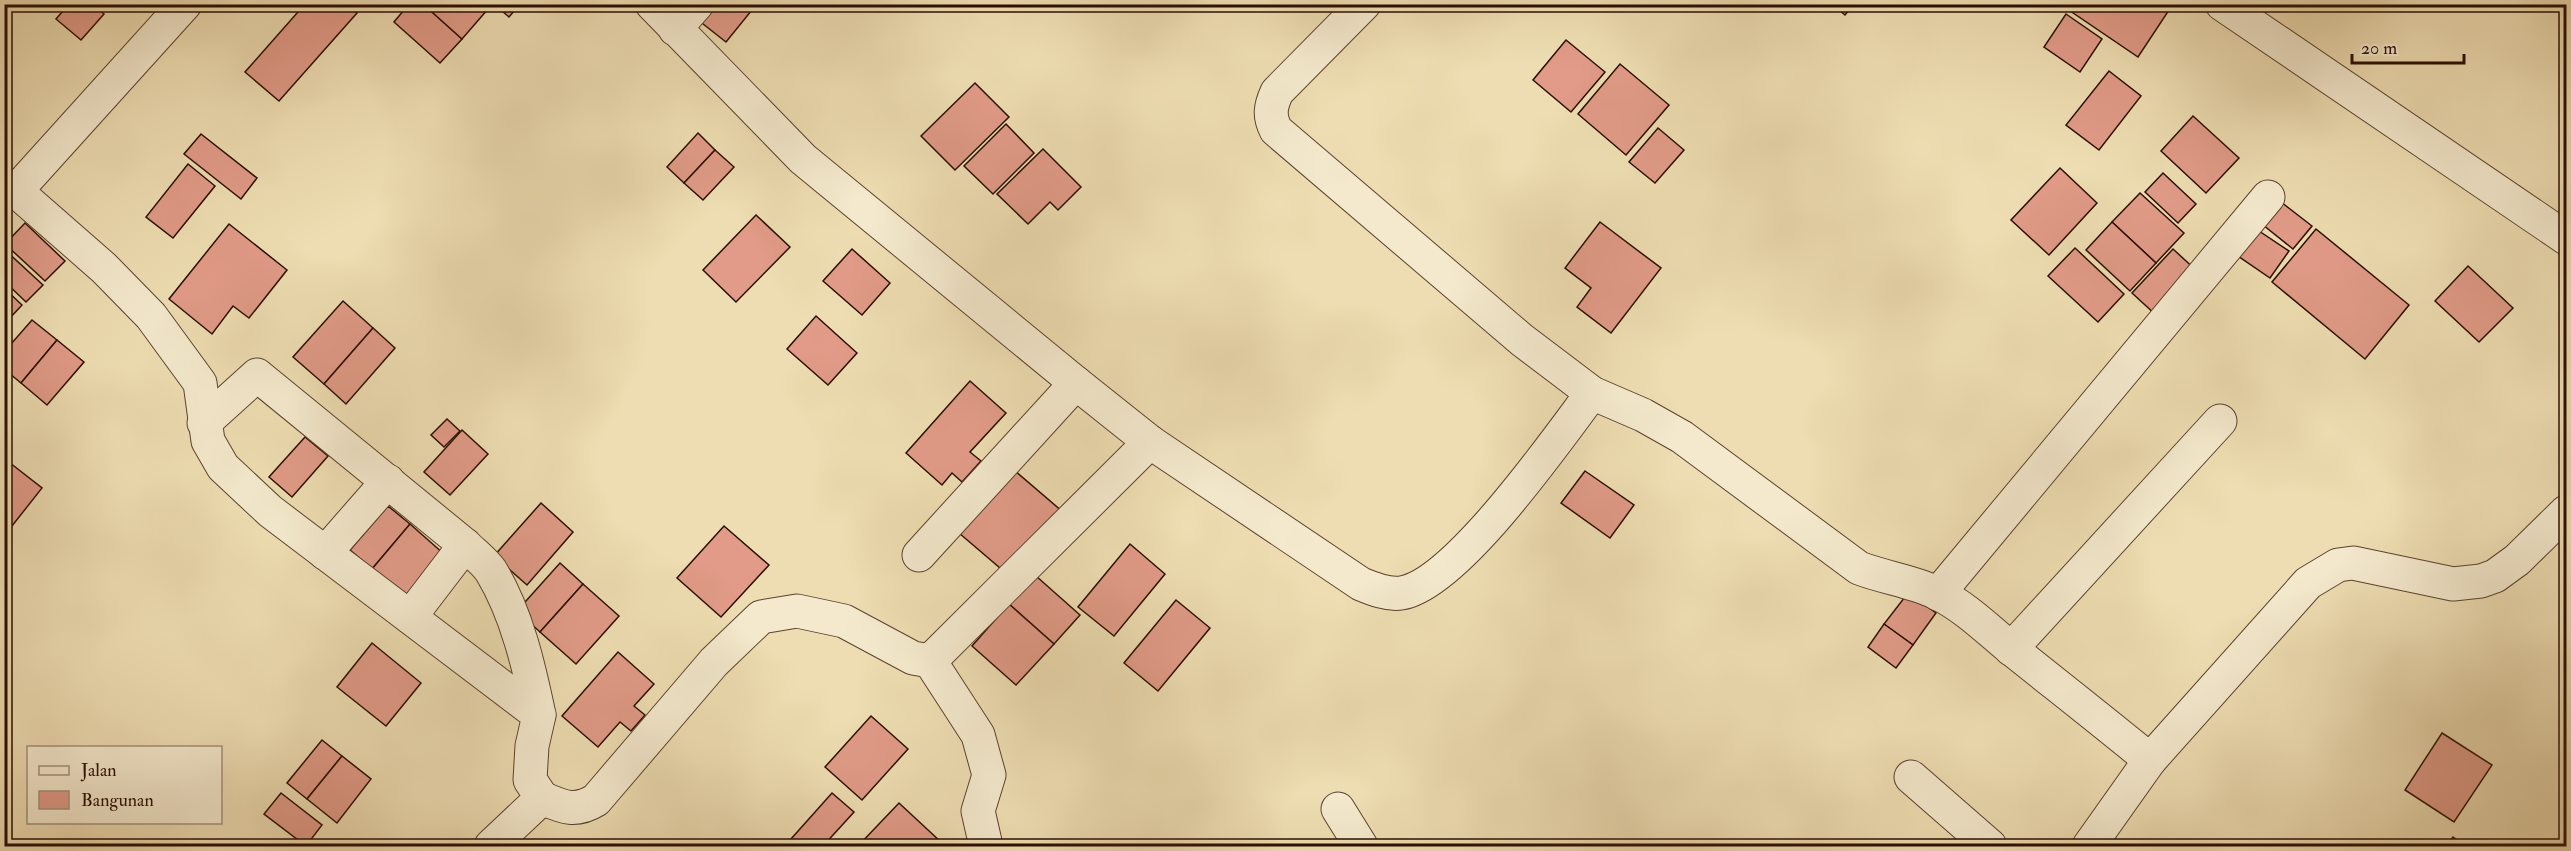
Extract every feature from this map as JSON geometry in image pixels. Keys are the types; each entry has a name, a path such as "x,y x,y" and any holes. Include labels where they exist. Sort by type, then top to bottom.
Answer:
{"street":[{"path":"185,4 10,189 104,267 151,316 200,383 208,441 224,466 270,511 539,716"},
{"path":"652,4 803,159 1076,383 1150,442 1362,584 1376,590 1402,593 1443,570 1485,529 1592,393"},
{"path":"675,29 697,4"},
{"path":"1364,4 1277,92 1270,110 1271,120 1276,130 1522,340 1592,393 1643,415 1682,436 1859,568 1881,576 1908,581 1938,594 1976,616 2011,649 2150,760"},
{"path":"2222,4 2566,238"},
{"path":"1938,594 2268,197"},
{"path":"204,423 257,375 465,545 490,569 508,605 529,667 539,716 532,746 530,780 542,798 560,806 581,809 596,800 714,662 761,617 797,610 844,621 913,658 930,661 978,735 989,775 978,811 986,846"},
{"path":"919,555 1076,383"},
{"path":"2011,649 2220,421"},
{"path":"930,661 1150,442"},
{"path":"325,553 388,481"},
{"path":"2089,846 2150,760 2308,583 2338,566 2354,563 2453,584 2481,581 2495,576 2517,560 2566,512"},
{"path":"410,617 465,545"},
{"path":"1911,777 1990,846"},
{"path":"491,846 542,798"},
{"path":"1338,809 1361,846"}],"building":[{"path":"69,4 93,4 104,14 81,40 56,19"},
{"path":"305,4 347,4 357,13 279,101 245,72"},
{"path":"409,4 423,4 462,39 440,63 394,22"},
{"path":"423,4 482,4 488,9 462,39"},
{"path":"494,4 520,4 509,17"},
{"path":"711,4 756,5 726,42 698,20"},
{"path":"1832,4 1854,4 1845,15"},
{"path":"2060,4 2173,4 2138,57"},
{"path":"2066,14 2102,39 2080,72 2044,47"},
{"path":"1566,40 1605,72 1571,112 1533,80"},
{"path":"1620,64 1669,105 1626,155 1578,114"},
{"path":"2109,71 2141,96 2099,150 2066,125"},
{"path":"975,83 1009,117 955,170 921,136"},
{"path":"2193,116 2239,158 2206,193 2161,151"},
{"path":"1006,124 1034,153 993,194 964,166"},
{"path":"1658,128 1684,150 1655,183 1629,162"},
{"path":"698,133 715,150 684,183 667,167"},
{"path":"201,134 257,178 241,199 184,154"},
{"path":"1043,149 1081,187 1058,210 1050,202 1028,224 997,194"},
{"path":"715,150 734,167 703,200 684,183"},
{"path":"188,164 215,186 173,238 146,217"},
{"path":"2060,168 2097,203 2049,255 2011,220"},
{"path":"2163,173 2196,204 2178,223 2145,192"},
{"path":"2140,193 2184,233 2156,263 2112,222"},
{"path":"2281,202 2312,226 2293,249 2263,225"},
{"path":"756,215 790,247 736,302 703,270"},
{"path":"1600,222 1661,268 1611,333 1577,307 1591,288 1565,268"},
{"path":"2112,222 2156,263 2130,291 2086,250"},
{"path":"25,223 65,261 45,281 5,244"},
{"path":"229,224 287,270 249,318 233,306 212,334 169,299"},
{"path":"2253,227 2289,251 2270,278 2235,254"},
{"path":"2316,229 2409,305 2365,359 2272,282"},
{"path":"2075,248 2124,294 2098,322 2048,276"},
{"path":"4,249 43,285 26,302 4,281"},
{"path":"852,249 890,283 862,315 823,281"},
{"path":"2173,249 2198,272 2157,316 2132,293"},
{"path":"2468,266 2513,308 2479,342 2435,301"},
{"path":"4,288 22,305 8,320 4,317"},
{"path":"343,301 373,328 324,384 293,357"},
{"path":"816,316 857,353 828,385 787,349"},
{"path":"32,320 57,340 21,383 4,369 4,352"},
{"path":"373,328 395,348 346,404 324,384"},
{"path":"57,340 84,362 47,405 21,383"},
{"path":"970,381 1006,413 970,452 981,461 962,482 952,473 942,485 906,453"},
{"path":"447,419 460,431 444,447 431,435"},
{"path":"462,430 488,454 450,495 424,472"},
{"path":"305,437 328,456 292,497 269,477"},
{"path":"4,460 42,488 4,536"},
{"path":"1014,470 1063,512 1007,574 959,533"},
{"path":"1585,471 1634,505 1610,538 1561,503"},
{"path":"541,503 573,532 527,585 494,556"},
{"path":"388,506 410,524 372,569 350,550"},
{"path":"410,524 444,554 407,597 372,569"},
{"path":"724,526 769,565 721,617 677,578"},
{"path":"1130,544 1165,574 1114,636 1078,607"},
{"path":"560,563 583,584 540,632 517,611"},
{"path":"1036,576 1080,615 1054,644 1009,604"},
{"path":"583,584 619,616 576,664 540,632"},
{"path":"1908,593 1936,613 1913,645 1884,624"},
{"path":"1176,600 1210,628 1158,691 1124,663"},
{"path":"1009,604 1054,644 1016,685 972,646"},
{"path":"1884,624 1913,645 1896,668 1868,647"},
{"path":"372,643 421,683 386,726 337,687"},
{"path":"618,652 654,684 634,706 645,715 631,731 620,722 598,747 562,716"},
{"path":"871,716 908,749 862,800 825,767"},
{"path":"2442,733 2492,765 2454,822 2405,790"},
{"path":"322,740 342,756 307,799 287,783"},
{"path":"342,756 371,779 337,823 307,799"},
{"path":"281,793 322,825 306,846 264,814"},
{"path":"832,793 854,812 823,846 800,846 791,839"},
{"path":"899,803 942,843 939,846 858,846"},
{"path":"2453,837 2466,846 2446,846"}]}
